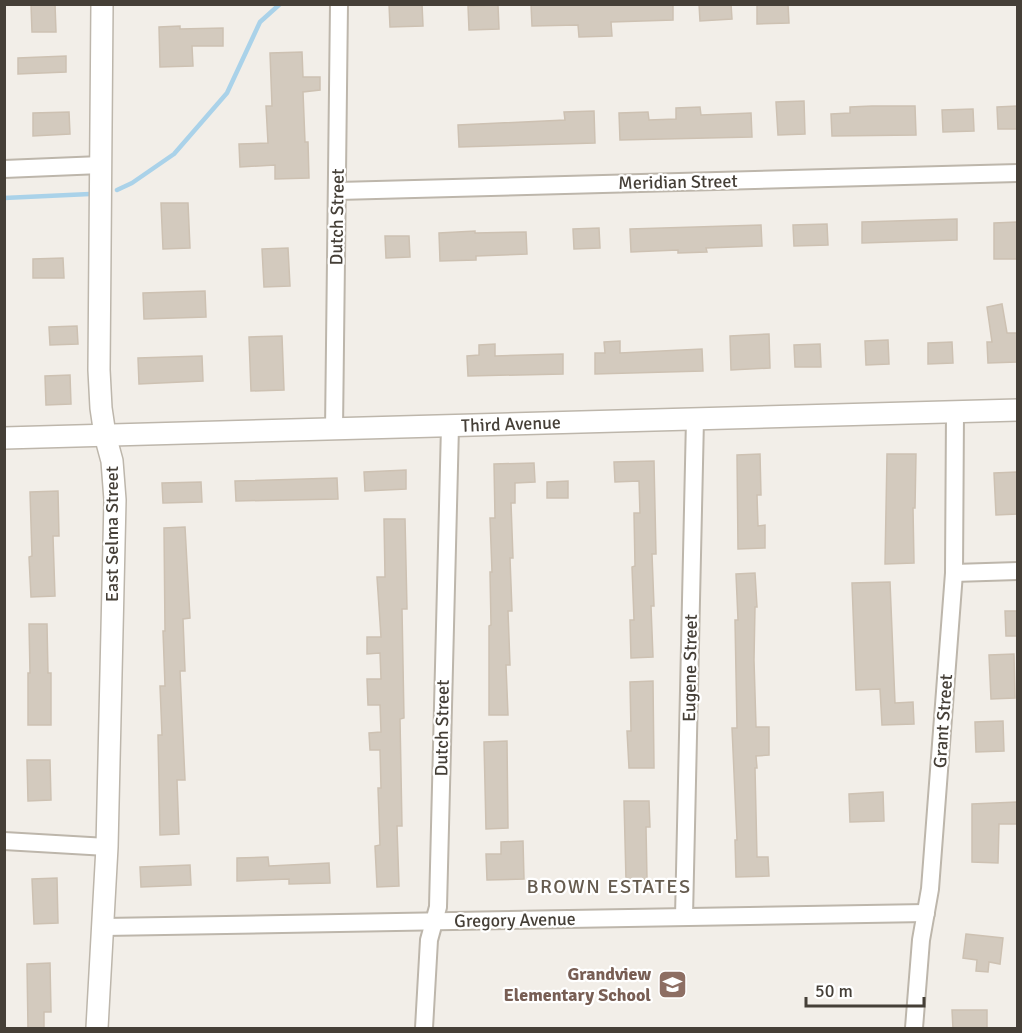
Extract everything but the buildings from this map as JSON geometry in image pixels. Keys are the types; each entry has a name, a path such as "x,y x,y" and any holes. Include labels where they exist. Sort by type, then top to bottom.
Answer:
{"street":[{"name":"East Selma Street","path":"98,1029 107,847 115,500 112,461 105,435 99,370 102,4"},
{"name":"Dutch Street","path":"334,430 339,4"},
{"path":"4,169 101,165"},
{"name":"Meridian Street","path":"338,191 1017,173"},
{"name":"Third Avenue","path":"4,438 1017,410"},
{"name":"Grant Street","path":"914,1029 921,940 930,889 954,573 955,412"},
{"name":"Eugene Street","path":"684,916 696,419"},
{"name":"Dutch Street","path":"424,1029 429,940 438,907 450,426"},
{"path":"954,573 1017,571"},
{"path":"4,841 107,847"},
{"name":"Gregory Avenue","path":"104,927 926,913"}],"waterway":[{"path":"117,190 132,183 174,154 227,93 260,22 280,4"},
{"path":"4,198 90,194"}],"place":[{"name":"Grandview Elementary School","path":"672,984"}],"district":[{"name":"BROWN ESTATES","path":"609,886"}]}
